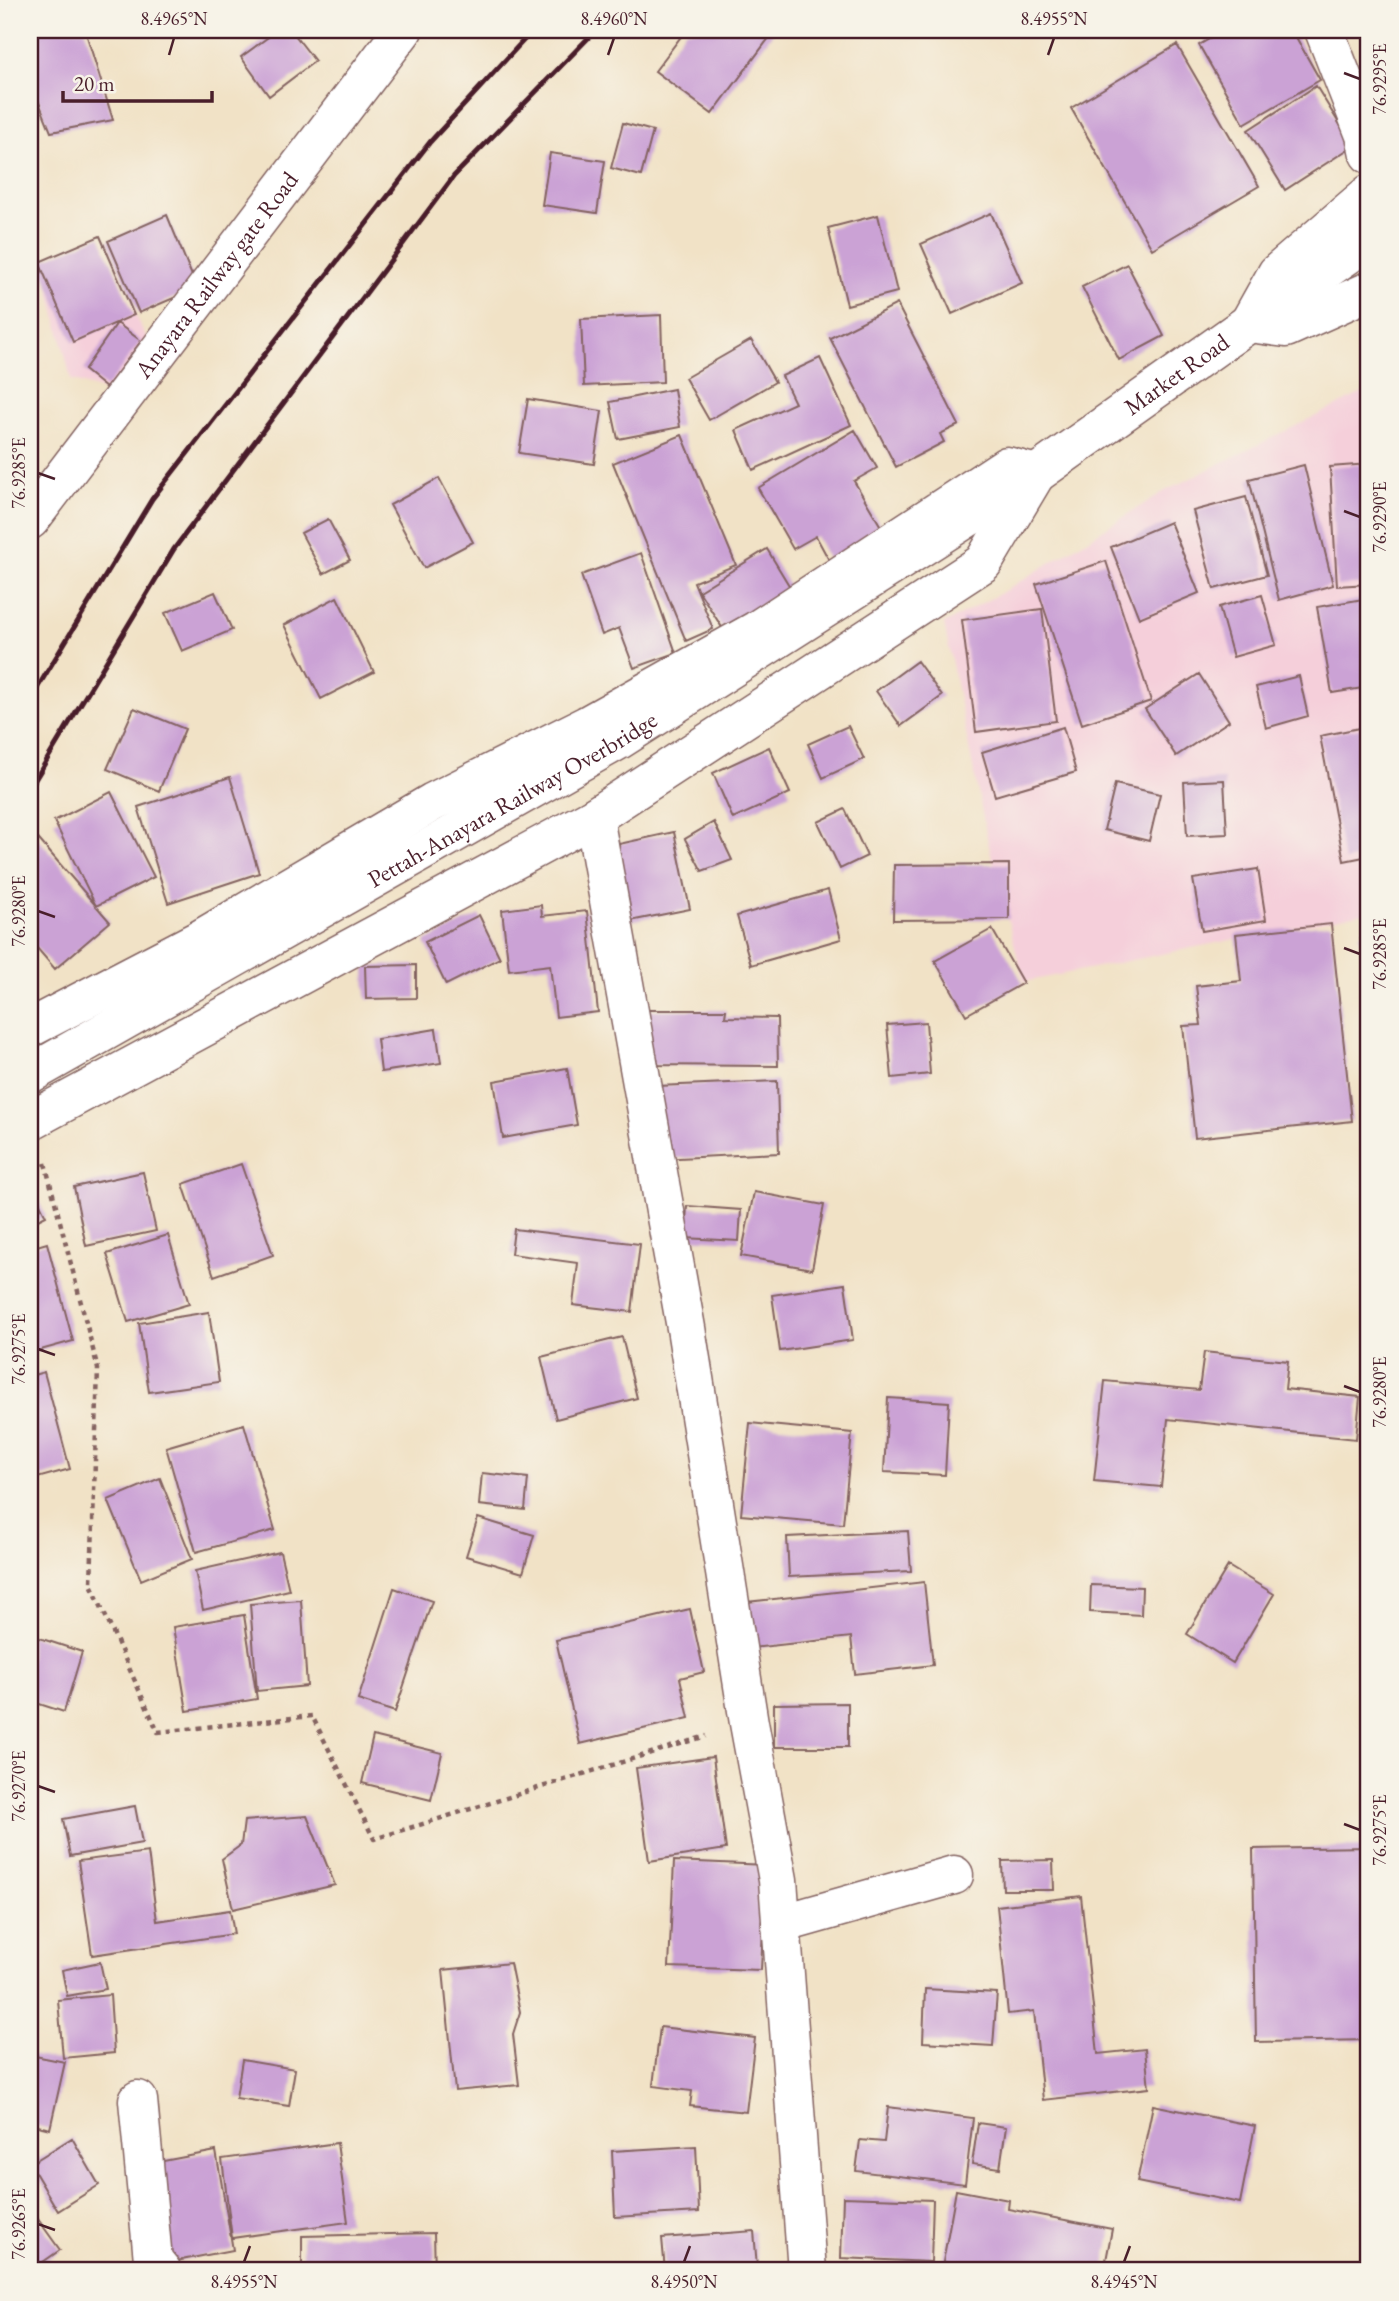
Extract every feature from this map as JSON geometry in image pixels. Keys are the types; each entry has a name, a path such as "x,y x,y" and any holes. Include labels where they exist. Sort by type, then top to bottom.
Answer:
{"street":[{"name":"Anayara Railway gate Road","path":"30,520 403,30"},
{"path":"1324,30 1365,135 1369,154"},
{"path":"1369,194 1277,273 1249,323 1286,328 1369,291"},
{"name":"Market Road","path":"984,507 1036,474 1369,240"},
{"path":"30,1028 197,941 433,802 587,725 757,629 1007,466 1036,474 983,563 594,817 32,1119"},
{"name":"Pettah-Anayara Railway Overbridge","path":"30,1074 619,740 984,507"},
{"path":"594,817 683,1315 749,1723 778,1880 807,2271"},
{"path":"781,1924 954,1875"},
{"path":"138,2100 153,2260 162,2271"}],"path":[{"path":"32,1119 98,1369 91,1584 158,1732 312,1716 374,1839 749,1723"}],"shaded area":[{"path":"99,240 148,341 109,392 71,380 43,260"},
{"path":"1364,392 1369,398 1369,912 1024,982 988,842 944,624 1008,589 1165,491"}],"building":[{"path":"42,30 85,30 113,120 51,132 30,80 30,36"},
{"path":"278,30 291,30 315,61 269,96 241,57"},
{"path":"686,30 775,30 712,114 655,71"},
{"path":"1225,30 1292,30 1320,80 1244,124 1199,45"},
{"path":"1177,45 1259,186 1152,249 1071,108"},
{"path":"1316,86 1353,146 1285,190 1248,130"},
{"path":"623,123 653,131 641,176 611,168"},
{"path":"550,153 605,161 597,213 542,205"},
{"path":"991,213 1022,283 952,314 921,244"},
{"path":"167,215 197,288 139,313 108,241"},
{"path":"878,215 897,292 847,305 828,228"},
{"path":"100,236 134,315 73,342 39,262"},
{"path":"1127,264 1164,336 1119,360 1082,287"},
{"path":"897,304 959,425 940,434 944,442 896,467 830,338"},
{"path":"661,315 663,382 584,386 581,319"},
{"path":"117,323 141,341 106,388 84,370"},
{"path":"751,340 775,382 709,420 685,378"},
{"path":"820,358 851,425 753,470 736,430 795,403 782,376"},
{"path":"674,389 680,427 618,439 610,402"},
{"path":"528,399 602,411 594,464 519,453"},
{"path":"855,430 877,468 854,481 883,530 830,562 816,536 793,549 758,488"},
{"path":"682,435 736,565 694,582 713,629 686,641 613,463"},
{"path":"1369,464 1369,584 1337,586 1330,467"},
{"path":"1304,465 1333,585 1279,600 1249,479"},
{"path":"439,478 473,542 424,568 390,505"},
{"path":"1246,497 1267,575 1214,589 1193,511"},
{"path":"328,519 350,560 323,574 301,533"},
{"path":"1170,522 1199,593 1139,618 1111,547"},
{"path":"767,549 790,587 723,629 699,591"},
{"path":"641,553 676,653 634,668 619,628 602,635 581,575"},
{"path":"1106,561 1151,701 1082,724 1036,584"},
{"path":"215,592 232,630 182,651 165,613"},
{"path":"1262,595 1276,645 1233,657 1219,607"},
{"path":"337,597 374,672 321,699 284,625"},
{"path":"1369,598 1369,687 1332,693 1317,607"},
{"path":"1042,609 1056,721 976,732 962,620"},
{"path":"917,661 942,696 901,726 876,691"},
{"path":"1199,674 1229,721 1176,756 1145,709"},
{"path":"1299,676 1308,716 1266,728 1256,687"},
{"path":"134,708 185,729 159,791 107,769"},
{"path":"848,726 864,759 823,778 808,744"},
{"path":"1369,726 1369,856 1344,861 1320,736"},
{"path":"1063,727 1076,772 995,796 982,752"},
{"path":"769,747 790,793 733,819 713,773"},
{"path":"230,777 259,873 168,903 138,807"},
{"path":"1224,780 1227,834 1187,836 1184,782"},
{"path":"1115,784 1160,794 1149,841 1104,830"},
{"path":"111,792 154,877 96,906 54,821"},
{"path":"845,809 867,856 840,869 818,822"},
{"path":"714,822 732,860 702,871 685,839"},
{"path":"674,832 690,909 625,922 610,846"},
{"path":"34,834 110,922 55,969 30,940 30,838"},
{"path":"1009,864 1009,919 893,920 894,865"},
{"path":"1258,869 1266,920 1202,931 1193,879"},
{"path":"828,890 841,939 751,965 737,916"},
{"path":"541,905 542,916 587,911 598,1012 556,1017 550,965 509,970 502,910"},
{"path":"479,915 500,958 446,985 425,942"},
{"path":"1331,924 1352,1121 1195,1138 1183,1026 1201,1025 1196,986 1241,981 1236,934"},
{"path":"992,929 1023,983 966,1015 935,961"},
{"path":"1369,933 1369,994 1368,994 1360,934"},
{"path":"416,965 416,998 366,999 365,966"},
{"path":"647,1010 726,1010 725,1017 777,1018 778,1066 646,1065"},
{"path":"926,1022 930,1074 892,1078 887,1025"},
{"path":"436,1029 441,1063 381,1072 377,1039"},
{"path":"567,1068 577,1125 503,1138 494,1081"},
{"path":"777,1081 779,1153 660,1159 657,1086"},
{"path":"241,1164 273,1255 214,1276 183,1184"},
{"path":"143,1172 156,1231 86,1246 74,1187"},
{"path":"30,1184 46,1216 30,1224"},
{"path":"754,1192 824,1205 812,1269 741,1256"},
{"path":"687,1206 741,1210 739,1241 685,1238"},
{"path":"514,1229 640,1244 632,1312 573,1305 578,1263 511,1254"},
{"path":"168,1235 189,1304 128,1322 107,1254"},
{"path":"47,1243 73,1341 30,1353 30,1248"},
{"path":"845,1284 853,1340 780,1351 772,1295"},
{"path":"209,1312 219,1382 149,1392 139,1323"},
{"path":"622,1337 637,1398 556,1419 541,1357"},
{"path":"1204,1352 1288,1361 1285,1389 1360,1397 1356,1439 1168,1419 1161,1487 1094,1481 1105,1381 1199,1390"},
{"path":"44,1372 70,1469 30,1480 30,1376"},
{"path":"888,1398 949,1402 945,1475 884,1472"},
{"path":"750,1423 852,1433 843,1524 741,1515"},
{"path":"244,1424 275,1530 196,1552 166,1447"},
{"path":"482,1473 528,1478 525,1510 479,1505"},
{"path":"160,1478 192,1559 141,1580 108,1500"},
{"path":"478,1518 534,1535 523,1573 466,1556"},
{"path":"908,1531 911,1571 789,1577 787,1537"},
{"path":"280,1552 289,1590 203,1610 195,1571"},
{"path":"1228,1566 1274,1594 1233,1663 1187,1634"},
{"path":"924,1582 933,1665 855,1674 851,1637 751,1648 747,1602"},
{"path":"1091,1585 1142,1587 1141,1615 1090,1612"},
{"path":"394,1588 432,1601 395,1712 358,1700"},
{"path":"301,1600 307,1686 257,1691 250,1604"},
{"path":"690,1609 704,1672 680,1678 689,1718 580,1744 556,1640"},
{"path":"244,1615 257,1699 187,1711 173,1627"},
{"path":"30,1635 82,1652 64,1712 30,1701"},
{"path":"848,1703 848,1747 774,1747 774,1704"},
{"path":"373,1736 442,1753 431,1800 362,1783"},
{"path":"713,1757 726,1849 649,1861 636,1768"},
{"path":"135,1806 142,1843 70,1856 63,1819"},
{"path":"307,1816 335,1885 233,1909 222,1859 241,1845 244,1821"},
{"path":"1369,1847 1369,2040 1256,2042 1253,1849"},
{"path":"148,1852 157,1921 230,1910 234,1934 92,1955 78,1861"},
{"path":"1053,1860 1054,1890 1003,1890 1002,1861"},
{"path":"674,1861 766,1865 761,1970 669,1967"},
{"path":"1081,1896 1098,2054 1145,2049 1149,2088 1043,2100 1034,2011 1008,2014 997,1906"},
{"path":"100,1962 106,1989 67,1996 62,1970"},
{"path":"510,1963 520,2012 513,2034 519,2085 455,2091 443,1970"},
{"path":"925,1989 997,1993 993,2046 923,2042"},
{"path":"110,1995 114,2053 63,2058 58,2000"},
{"path":"660,2027 755,2038 746,2112 690,2106 692,2091 653,2086"},
{"path":"30,2055 65,2062 50,2129 30,2124"},
{"path":"242,2060 295,2069 289,2106 236,2098"},
{"path":"1153,2105 1255,2126 1240,2203 1137,2182"},
{"path":"888,2107 973,2118 965,2184 856,2171 860,2140 884,2142"},
{"path":"978,2123 1006,2127 1000,2168 972,2164"},
{"path":"72,2138 99,2185 58,2211 30,2164"},
{"path":"337,2143 348,2222 232,2238 222,2159"},
{"path":"696,2146 699,2212 615,2217 612,2151"},
{"path":"216,2151 233,2250 171,2262 153,2163"},
{"path":"956,2190 1009,2200 1008,2209 1112,2229 1104,2271 995,2271 943,2262"},
{"path":"843,2197 933,2200 931,2262 841,2258"},
{"path":"35,2215 60,2250 30,2271 30,2219"},
{"path":"754,2231 757,2267 665,2271 662,2238"},
{"path":"434,2233 435,2271 302,2271 302,2236"}],"railway":[{"path":"30,700 152,499 430,142 533,30"},
{"path":"30,788 174,549 454,176 596,30"}]}
